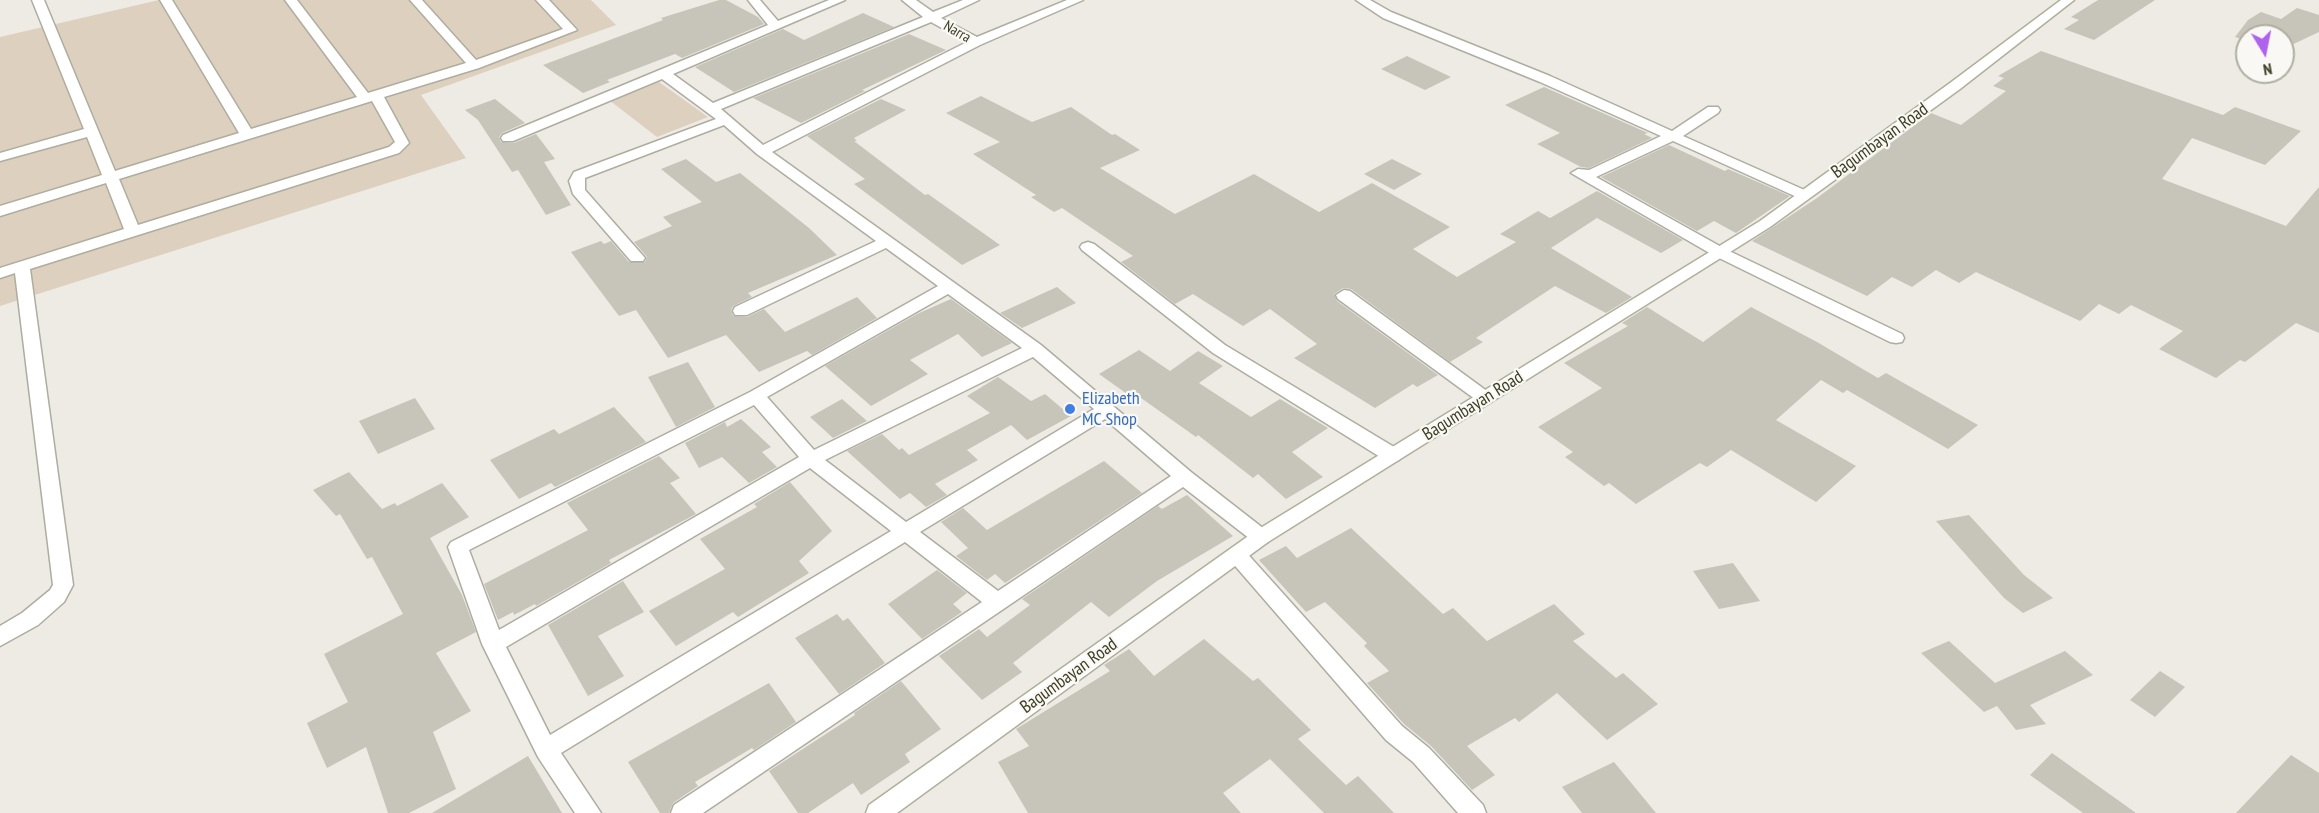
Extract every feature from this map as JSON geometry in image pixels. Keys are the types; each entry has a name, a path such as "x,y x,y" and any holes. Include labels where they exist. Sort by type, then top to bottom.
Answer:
{"street":[{"path":"38,0 133,232"},
{"path":"166,0 248,135"},
{"path":"0,273 394,150 402,143 370,97 291,0"},
{"path":"416,0 474,65"},
{"path":"0,211 474,65 571,30 542,0"},
{"path":"508,138 839,0"},
{"name":"Narra","path":"908,0 931,17 976,42"},
{"path":"712,108 973,0"},
{"path":"762,150 976,42 1077,0"},
{"path":"1362,0 1387,15 1534,74 1804,195"},
{"name":"Bagumbayan Road","path":"878,813 1262,537 1719,252 1804,195 2068,0"},
{"path":"758,1 775,26"},
{"path":"664,74 712,108 762,150 1035,349 1184,477 1262,537"},
{"path":"1713,110 1672,136 1592,174 1578,173 1719,252 1896,338"},
{"path":"637,258 578,191 576,181 579,175 726,120"},
{"path":"0,157 92,131"},
{"path":"741,311 887,242"},
{"path":"1088,247 1219,349 1392,455"},
{"path":"0,637 30,619 57,597 63,585 22,265"},
{"path":"589,813 546,750 493,644 458,547 756,396 949,287"},
{"path":"1344,295 1485,398"},
{"path":"493,644 812,459 1035,349"},
{"path":"756,396 812,459 997,602"},
{"path":"546,750 1106,410"},
{"path":"683,813 1184,477"},
{"path":"1237,555 1394,733 1421,755 1474,813"}],"shaded area":[{"path":"159,0 591,0 616,25 421,95 466,158 0,306 0,37"},
{"path":"659,82 708,117 657,137 609,100"}],"building":[{"path":"719,0 726,0 758,17 764,24 682,58 675,54 607,80 610,82 583,93 543,65 663,20 661,18"},
{"path":"2098,0 2155,0 2094,40 2064,29 2079,20 2071,17"},
{"path":"2297,8 2319,15 2319,32 2295,43 2295,24 2245,24 2261,12 2281,19"},
{"path":"863,13 894,27 734,92 695,67 783,29 804,40"},
{"path":"909,34 946,50 862,90 865,91 801,123 753,98"},
{"path":"2041,51 2223,115 2235,107 2301,131 2265,165 2192,138 2162,179 2286,226 2319,187 2319,333 2296,323 2245,362 2240,360 2216,378 2159,349 2183,331 2131,305 2119,314 2099,304 2080,321 1976,272 1959,283 1936,270 1912,287 1892,277 1867,296 1752,241 1817,198 1931,113 1961,125 2006,91 1993,86 2004,78 1998,76"},
{"path":"1407,56 1451,77 1425,90 1381,69"},
{"path":"1544,87 1648,133 1644,134 1652,138 1589,168 1581,167 1537,144 1560,133 1505,105"},
{"path":"981,96 1032,122 1071,107 1112,135 1115,134 1140,150 1100,168 1175,214 1254,174 1319,212 1372,183 1450,227 1413,249 1457,277 1516,242 1500,234 1538,211 1550,218 1597,191 1683,240 1661,253 1597,218 1551,248 1632,297 1606,313 1555,286 1476,338 1483,342 1450,362 1351,289 1343,288 1334,294 1337,301 1438,375 1417,387 1413,384 1375,408 1294,358 1317,344 1270,309 1243,326 1193,294 1175,304 1121,262 1133,256 1062,208 1054,212 1031,197 1036,195 973,154 1000,142 946,113"},
{"path":"495,99 525,123 502,133 499,137 501,142 514,143 536,134 555,159 544,162 571,205 546,215 518,170 512,172 478,120 465,110"},
{"path":"881,99 906,110 854,138 857,141 854,141 925,195 928,194 1000,245 962,265 854,184 865,179 807,136"},
{"path":"1669,145 1725,171 1728,169 1790,196 1736,233 1714,221 1697,231 1601,177"},
{"path":"686,159 716,182 740,173 809,228 837,255 748,293 752,297 733,306 731,310 733,316 747,317 764,309 785,332 857,297 877,318 812,355 807,351 759,372 726,335 668,358 636,310 619,316 571,252 601,241 604,244 611,241 629,262 645,262 647,257 634,242 672,226 663,217 702,202 661,169"},
{"path":"1392,159 1422,174 1394,190 1364,174"},
{"path":"1057,287 1076,303 1022,328 1000,313"},
{"path":"951,299 1012,343 982,357 958,334 910,360 928,374 871,406 825,366 917,314"},
{"path":"1647,307 1703,342 1751,307 1878,378 1886,373 1978,425 1948,449 1847,390 1843,393 1821,380 1776,420 1856,466 1816,502 1731,450 1707,467 1700,463 1636,504 1609,483 1604,486 1565,457 1573,452 1538,427 1602,388 1564,363 1628,326 1622,323"},
{"path":"1139,350 1170,371 1198,351 1223,366 1199,383 1251,417 1280,399 1328,428 1292,452 1323,477 1286,499 1258,474 1253,478 1198,435 1196,437 1134,393 1130,396 1099,374"},
{"path":"688,362 715,407 676,427 648,377"},
{"path":"998,377 1031,401 1045,394 1071,416 1027,440 1011,425 967,450 978,460 935,484 947,495 926,507 910,493 900,499 847,451 882,434 899,450 902,448 909,455 990,413 967,396"},
{"path":"415,398 435,429 378,454 359,421"},
{"path":"842,399 867,421 833,438 810,417"},
{"path":"614,407 646,442 555,487 551,483 519,499 490,460 554,429 559,434"},
{"path":"741,419 771,447 762,452 777,467 749,483 722,457 699,468 685,443 725,422 727,427"},
{"path":"659,456 680,478 670,483 696,514 609,560 611,563 536,606 535,604 514,615 513,612 498,620 484,584 588,530 567,503"},
{"path":"1104,461 1142,493 1005,583 995,574 987,580 956,556 968,548 941,522 963,508 987,530"},
{"path":"349,472 382,509 395,503 397,506 442,483 469,517 430,538 462,595 476,632 436,653 471,711 433,732 456,789 409,813 388,813 366,747 327,768 307,723 348,702 324,654 403,614 372,557 367,559 340,514 336,516 313,490"},
{"path":"790,482 832,531 799,561 809,573 738,617 733,612 676,646 649,611 725,569 700,539 757,507 754,504"},
{"path":"1187,495 1233,536 1157,581 1109,617 1091,602 1013,663 1022,672 982,700 939,656 979,629 987,637 1030,605 1022,599 1158,506 1162,509"},
{"path":"1969,515 2024,575 2053,598 2023,613 2004,598 1936,521"},
{"path":"1351,528 1443,614 1453,608 1487,641 1554,604 1585,634 1573,641 1616,678 1623,673 1658,704 1607,740 1557,693 1519,722 1515,718 1467,746 1495,775 1472,790 1431,746 1404,724 1367,683 1389,671 1364,646 1367,643 1325,602 1306,612 1259,560 1286,546 1297,558"},
{"path":"1733,563 1760,601 1719,609 1693,571"},
{"path":"937,570 967,593 953,604 962,612 922,639 888,604"},
{"path":"623,581 644,612 598,636 624,676 588,696 548,625"},
{"path":"837,614 843,621 848,618 885,663 839,694 795,638"},
{"path":"1204,639 1253,681 1258,678 1311,730 1298,739 1346,785 1358,776 1394,813 1324,813 1270,759 1223,793 1241,813 1028,813 998,762 1029,746 1016,729 1110,671 1104,665 1129,649 1154,676"},
{"path":"1949,641 1995,683 2065,651 2093,675 2030,705 2046,724 2016,730 1997,706 1984,712 1921,653"},
{"path":"2160,671 2185,687 2155,717 2130,700"},
{"path":"901,681 941,729 905,754 910,762 861,795 853,783 808,813 798,813 769,771 855,715 854,713"},
{"path":"769,683 796,722 754,750 752,748 695,782 698,786 673,803 669,813 660,813 628,762"},
{"path":"2052,753 2136,813 2083,813 2030,775"},
{"path":"2291,755 2319,773 2319,813 2236,813"},
{"path":"528,756 562,813 432,813"},
{"path":"1614,762 1656,813 1582,813 1562,787"}],"place":[{"name":"Elizabeth MC Shop","path":"1070,409"}]}
